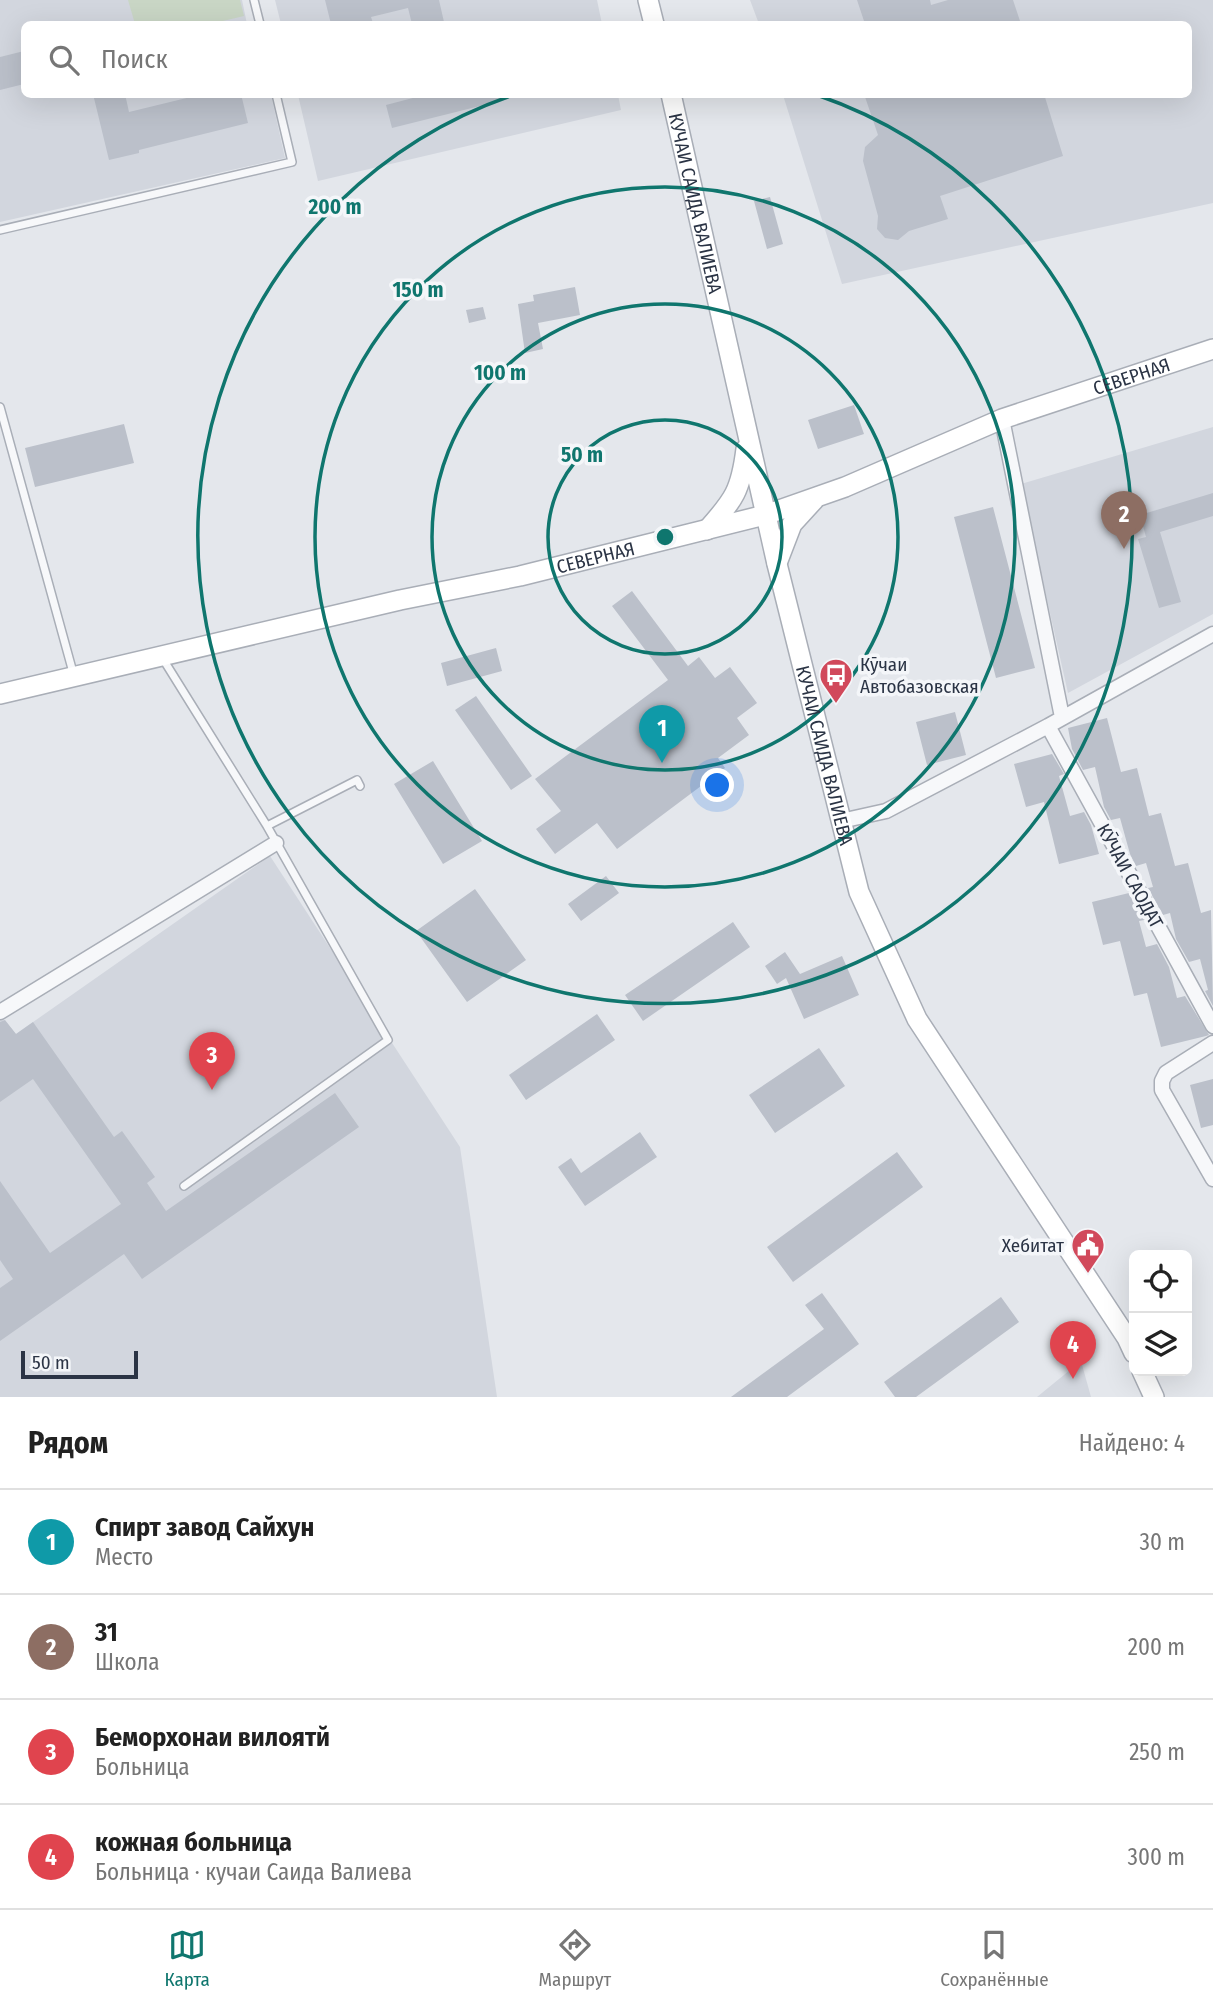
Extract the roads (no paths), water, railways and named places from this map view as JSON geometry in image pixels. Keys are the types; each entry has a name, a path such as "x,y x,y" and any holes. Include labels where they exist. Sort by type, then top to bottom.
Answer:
{"main road":[{"path":"648,0 653,21"},
{"name":"КУЧАИ САИДА ВАЛИЕВА","path":"672,98 765,515 859,892 917,1019 1129,1342"},
{"name":"СЕВЕРНАЯ","path":"0,694 400,600 520,576 765,515 816,498 1002,419 1213,349"},
{"path":"707,531 727,508 740,486 748,438"},
{"path":"777,564 792,524 816,498"},
{"path":"1144,1376 1154,1397"}],"street":[{"path":"1002,419 1062,717"},
{"path":"841,821 886,811 1048,726 1213,634"},
{"name":"КӮЧАИ САОДАТ","path":"1048,726 1213,1026"},
{"path":"0,1012 276,843"},
{"path":"1213,1043 1166,1073 1162,1081 1162,1090 1213,1179"}],"lane":[{"path":"254,0 259,21"},
{"path":"0,230 292,162 277,98"},
{"path":"0,407 74,677"},
{"path":"161,655 267,826 388,1040 184,1186"},
{"path":"267,826 357,780 360,786"}],"place":[{"name":"31","path":"1124,549"},
{"name":"Кӯчаи Автобазовская","path":"836,705"},
{"name":"Спирт завод Сайхун","path":"662,763"},
{"name":"Беморхонаи вилоятй","path":"212,1090"},
{"name":"Хебитат","path":"1088,1275"},
{"name":"кожная больница","path":"1073,1379"}]}
